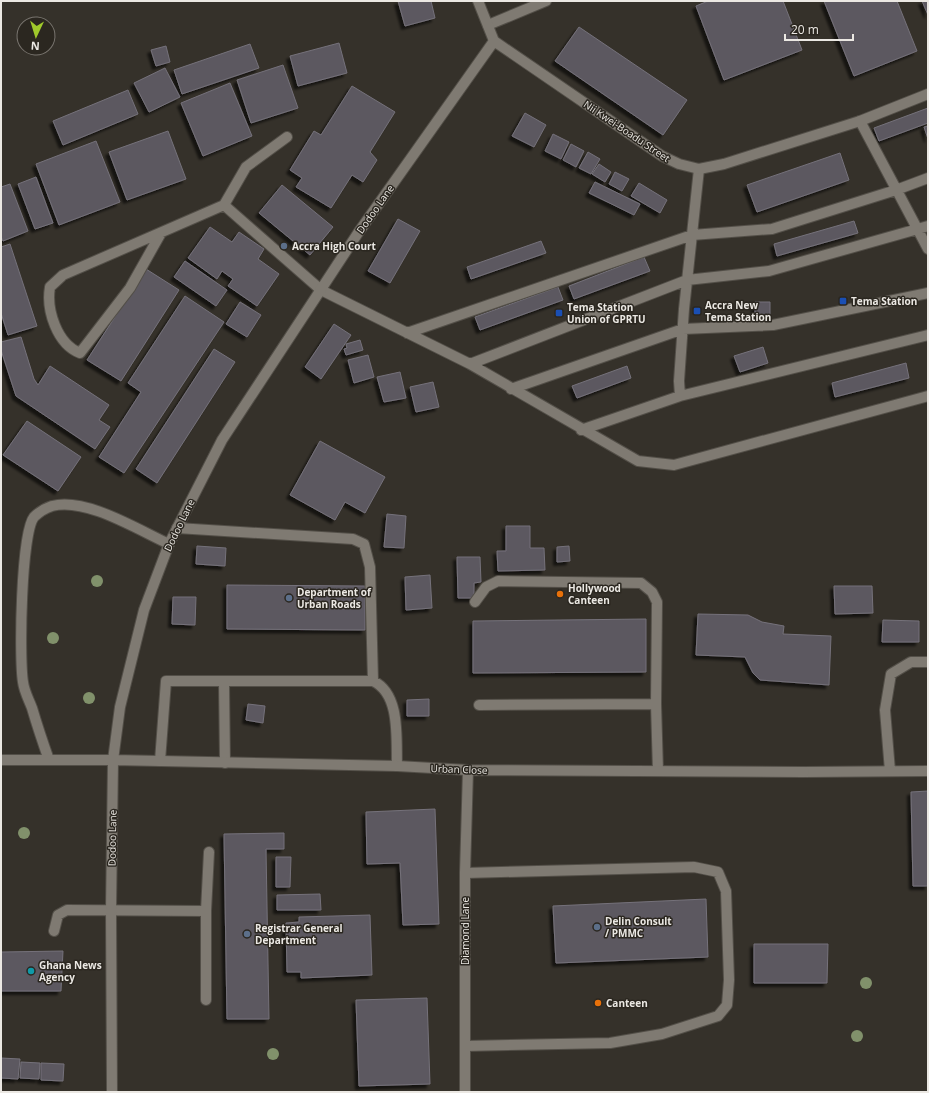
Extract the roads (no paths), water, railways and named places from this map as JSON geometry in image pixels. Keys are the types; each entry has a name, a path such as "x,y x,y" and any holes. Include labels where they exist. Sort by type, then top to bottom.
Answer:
{"street":[{"path":"478,1 494,41"},
{"path":"488,25 546,1"},
{"name":"Nii Kwei-Boadu Street","path":"494,41 662,156 678,164 699,169 724,164 860,121 928,94"},
{"name":"Dodoo Lane","path":"112,1092 111,912 113,760 120,707 144,610 169,544 222,440 358,233 494,41"},
{"path":"860,121 928,249"},
{"path":"161,233 130,288 93,337 80,353 71,349 52,320 48,300 50,287 63,275 224,205 246,167 287,137"},
{"path":"680,396 679,381 687,280 699,169"},
{"path":"407,333 692,235 772,228 896,190 928,178"},
{"path":"224,205 321,290 470,364 581,430 638,461 674,465 928,396"},
{"path":"470,364 687,280 769,271 928,226"},
{"path":"511,389 683,328 773,325 928,293"},
{"path":"581,430 680,396 928,335"},
{"path":"49,760 23,683 21,608 28,532 34,517 44,509 63,504 92,508 169,544"},
{"path":"177,528 353,539 364,544 370,567 373,681"},
{"path":"475,602 486,587 498,580 641,583 652,592 657,602 656,704 658,771"},
{"path":"890,771 885,710 891,674 911,662 928,662"},
{"path":"160,761 166,680 224,682 373,681 380,684 386,690 391,701 395,718 397,766"},
{"path":"224,682 226,763"},
{"path":"479,706 656,704"},
{"name":"Urban Close","path":"1,760 113,760 397,766 468,770 804,772 928,771"},
{"name":"Diamond Lane","path":"465,1092 465,873 468,770"},
{"path":"206,1000 206,911 209,852"},
{"path":"465,873 694,868 718,872 726,891 729,980 727,1005 718,1016 662,1034 610,1043 465,1046"},
{"path":"54,930 58,915 67,910 111,912 206,911"}],"place":[{"name":"Accra High Court","path":"284,246"},
{"name":"Tema Station","path":"843,301"},
{"name":"Accra New Tema Station","path":"697,311"},
{"name":"Tema Station Union of GPRTU","path":"559,313"},
{"name":"Hollywood Canteen","path":"560,594"},
{"name":"Department of Urban Roads","path":"289,598"},
{"name":"Delin Consult / PMMC","path":"597,927"},
{"name":"Registrar General Department","path":"247,934"},
{"name":"Ghana News Agency","path":"31,971"},
{"name":"Canteen","path":"598,1003"}]}
